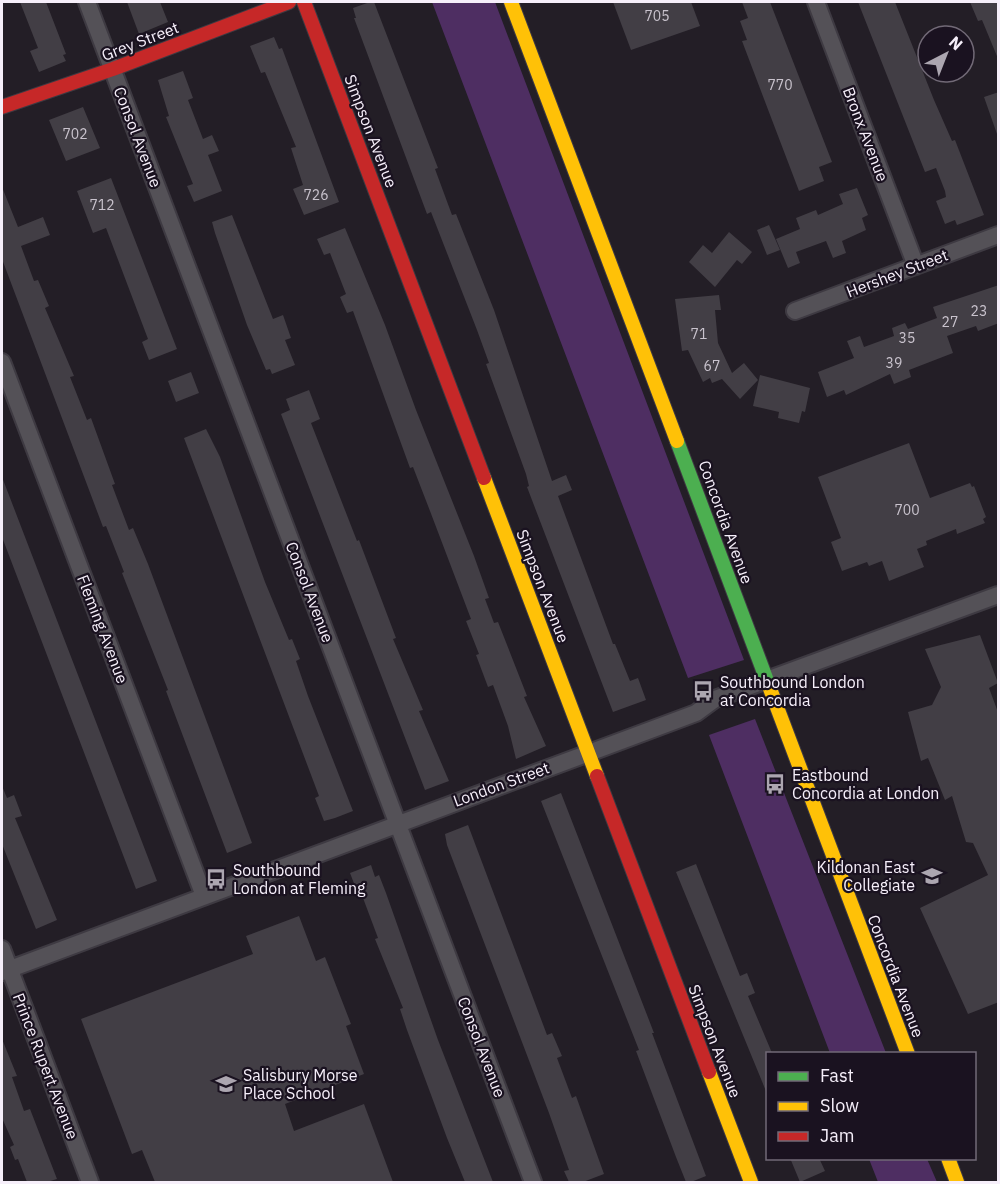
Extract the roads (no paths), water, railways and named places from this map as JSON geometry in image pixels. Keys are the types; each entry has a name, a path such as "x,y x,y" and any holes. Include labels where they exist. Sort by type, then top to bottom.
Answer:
{"street":[{"name":"Consol Avenue","path":"87,2 533,1182"},
{"name":"Grey Street","path":"2,107 112,69 289,2"},
{"name":"Simpson Avenue","path":"304,2 751,1182"},
{"name":"Concordia Avenue","path":"511,2 908,1052"},
{"name":"Bronx Avenue","path":"816,2 916,266"},
{"name":"Hershey Street","path":"795,311 999,235"},
{"name":"Fleming Avenue","path":"2,362 204,896"},
{"name":"London Street","path":"5,971 696,713 715,699 999,595"},
{"name":"Prince Rupert Avenue","path":"2,949 5,971 90,1182"},
{"path":"949,1160 957,1182"}],"place":[{"name":"Southbound London at Concordia","path":"703,691"},
{"name":"Eastbound Concordia at London","path":"775,784"},
{"name":"Kildonan East Collegiate","path":"932,876"},
{"name":"Southbound London at Fleming","path":"216,879"},
{"name":"Salisbury Morse Place School","path":"226,1084"}]}
